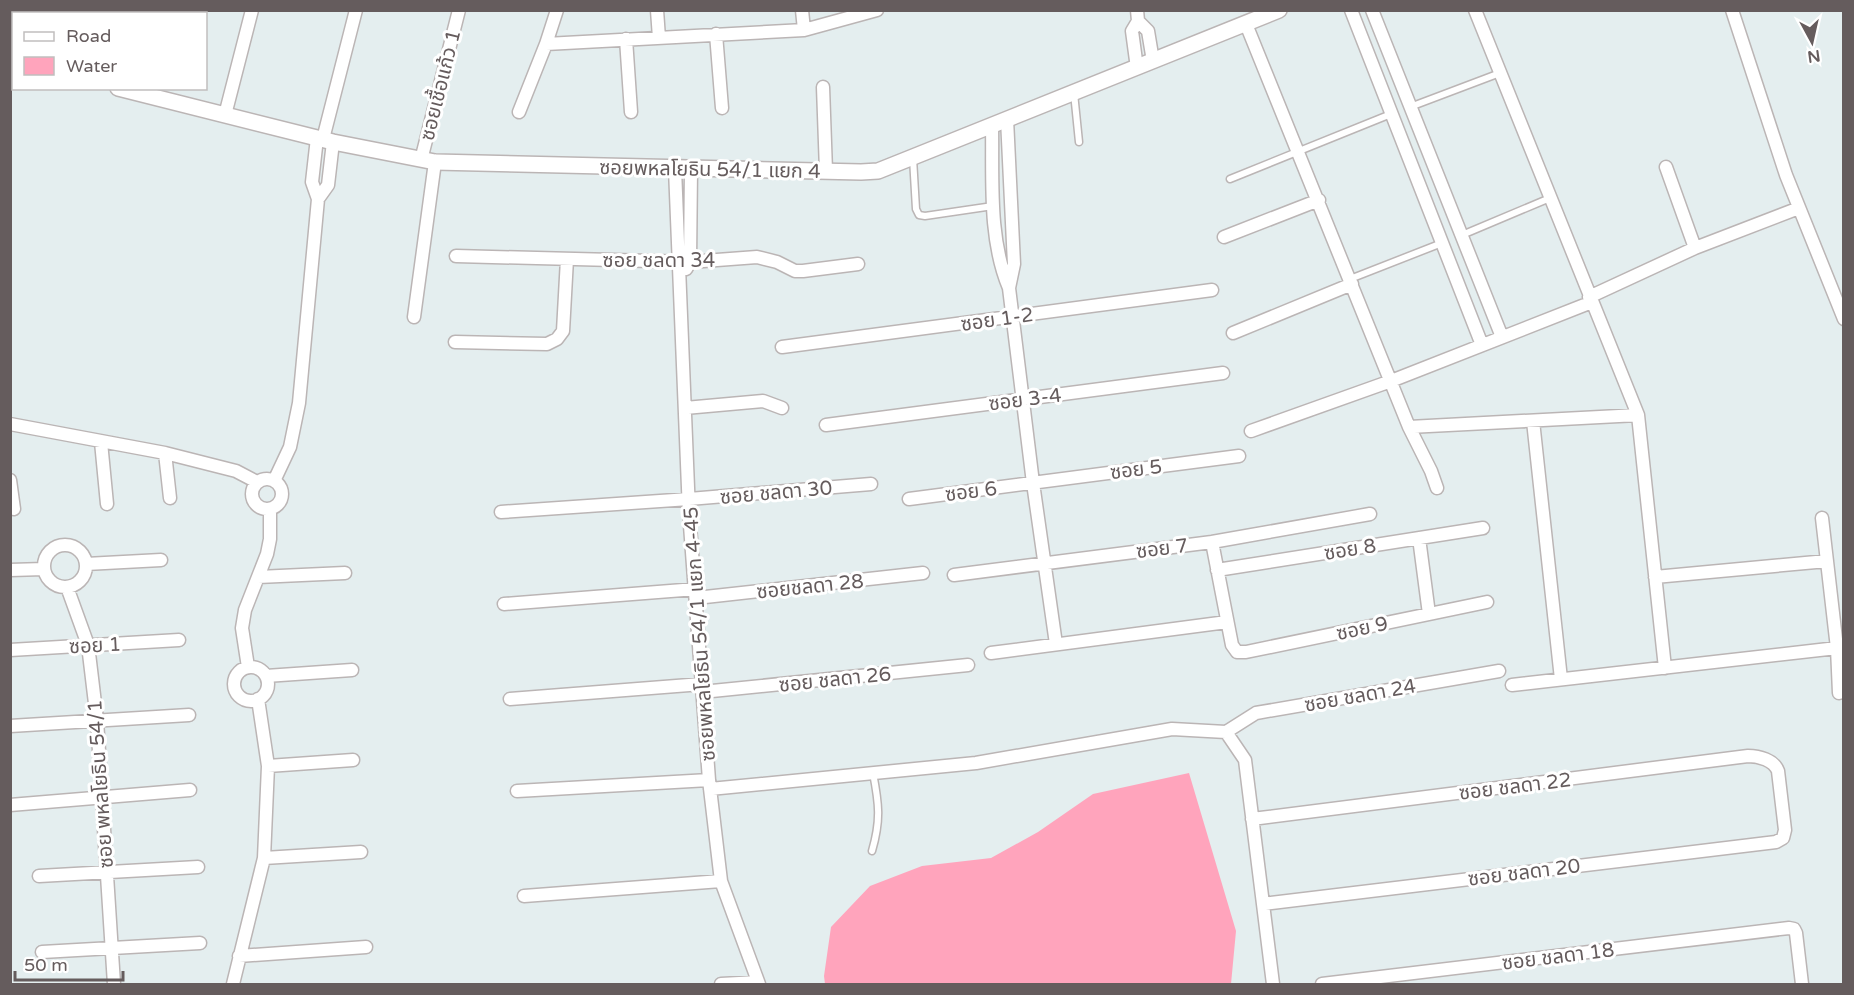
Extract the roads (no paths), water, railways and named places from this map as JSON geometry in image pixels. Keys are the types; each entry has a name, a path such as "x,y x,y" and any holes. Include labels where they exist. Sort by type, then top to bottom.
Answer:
{"street":[{"path":"225,115 252,10"},
{"path":"274,481 290,447 299,403 318,199 328,185 324,139 356,10"},
{"name":"ซอยเชื้อแก้ว 1","path":"414,316 428,161 459,10"},
{"path":"519,112 557,10"},
{"path":"657,10 659,38"},
{"path":"802,10 804,30"},
{"path":"546,44 804,30 877,10"},
{"name":"ซอยพหลโยธิน 54/1 แยก 4","path":"129,90 324,139 428,161 675,169 878,171 1279,10"},
{"path":"1351,10 1482,345"},
{"path":"1475,10 1638,415 1665,668"},
{"path":"1732,10 1782,164 1844,319"},
{"path":"1357,26 1373,15 1502,337"},
{"path":"1138,16 1148,31 1153,61"},
{"path":"1137,68 1132,31 1138,16"},
{"path":"1246,24 1299,150 1409,428 1437,488"},
{"path":"716,34 722,108"},
{"path":"626,39 631,112"},
{"path":"822,87 826,171"},
{"path":"1007,119 1014,264 1009,288"},
{"path":"992,125 993,206 1000,267 1009,288 1056,644"},
{"path":"1414,172 1433,164"},
{"path":"1666,167 1695,248"},
{"path":"675,169 684,262"},
{"path":"684,262 692,169"},
{"path":"1224,237 1318,200"},
{"path":"1251,431 1391,381 1502,337 1591,299 1695,248 1799,208"},
{"name":"ซอย ชลดา 34","path":"456,256 684,262 757,257 777,262 795,271 858,264"},
{"path":"455,342 547,344 557,339 563,331 567,259"},
{"name":"ซอยพหลโยธิน 54/1 แยก 4-45","path":"684,262 680,277 689,499 710,785 721,881 758,983"},
{"path":"1233,333 1351,282"},
{"name":"ซอย 1-2","path":"782,348 1212,290"},
{"name":"ซอย 3-4","path":"826,425 1223,374"},
{"path":"685,408 763,401 782,408"},
{"path":"1409,428 1638,415"},
{"path":"1533,421 1561,679"},
{"path":"10,424 165,453 236,471 257,482"},
{"path":"100,442 107,504"},
{"path":"165,453 170,498"},
{"name":"ซอย 5","path":"1033,483 1239,456"},
{"path":"268,479 281,488 281,499 275,507 270,509 260,507 253,500 252,490 257,482 268,479"},
{"path":"10,480 14,509"},
{"name":"ซอย 6","path":"909,499 1033,483"},
{"name":"ซอย ชลดา 30","path":"501,512 871,484"},
{"path":"248,667 242,628 245,610 267,554 270,539 270,509"},
{"name":"ซอย 7","path":"954,575 1212,542 1370,514"},
{"path":"1822,518 1837,648 1839,693"},
{"name":"ซอย 8","path":"1217,570 1483,528"},
{"path":"1419,538 1429,614"},
{"path":"991,653 1227,622 1212,542"},
{"path":"62,546 69,546 81,552 86,564 86,571 79,582 67,587 61,587 49,581 44,569 44,562 51,551 62,546"},
{"path":"86,564 161,560"},
{"path":"1655,577 1827,561"},
{"path":"10,570 44,569"},
{"path":"258,577 345,573"},
{"name":"ซอยชลดา 28","path":"504,604 696,593 923,573"},
{"name":"ซอย พหลโยธิน 54/1","path":"67,587 88,645 98,720 114,984"},
{"name":"ซอย 9","path":"1227,622 1232,645 1237,652 1246,652 1487,602"},
{"name":"ซอย 1","path":"10,650 179,640"},
{"path":"1512,685 1837,648"},
{"name":"ซอย ชลดา 26","path":"510,699 702,688 968,665"},
{"path":"248,667 258,668 266,676 268,689 258,699 251,701 244,700 238,695 234,682 236,675 248,667"},
{"path":"266,676 352,670"},
{"name":"ซอย ชลดา 24","path":"1226,732 1256,713 1499,671"},
{"path":"232,984 264,858 268,766 258,699"},
{"path":"10,726 189,715"},
{"path":"517,791 710,785 873,773 976,763 1172,729 1226,732 1245,760 1273,984"},
{"name":"ซอย ชลดา 22","path":"1252,819 1748,756 1760,757 1776,766 1785,831 1783,838"},
{"path":"268,766 353,759"},
{"path":"10,805 190,790"},
{"name":"ซอย ชลดา 20","path":"1263,904 1764,843 1783,838"},
{"path":"264,858 362,852"},
{"path":"39,876 198,867"},
{"path":"524,896 721,881"},
{"name":"ซอย ชลดา 18","path":"1322,984 1794,929 1802,984"},
{"path":"42,952 200,943"},
{"path":"239,956 366,947"},
{"path":"721,984 758,983"}],"lane":[{"path":"1410,107 1500,73"},
{"path":"1074,93 1079,142"},
{"path":"1230,179 1391,114"},
{"path":"913,157 916,209 919,214 925,216 993,206"},
{"path":"1462,235 1550,198"},
{"path":"1351,282 1442,243"},
{"path":"872,851 879,822 873,773"}],"water":[{"path":"1189,773 1236,931 1231,984 825,984 824,976 831,927 870,886 922,866 991,858 1038,832 1093,794"}]}
